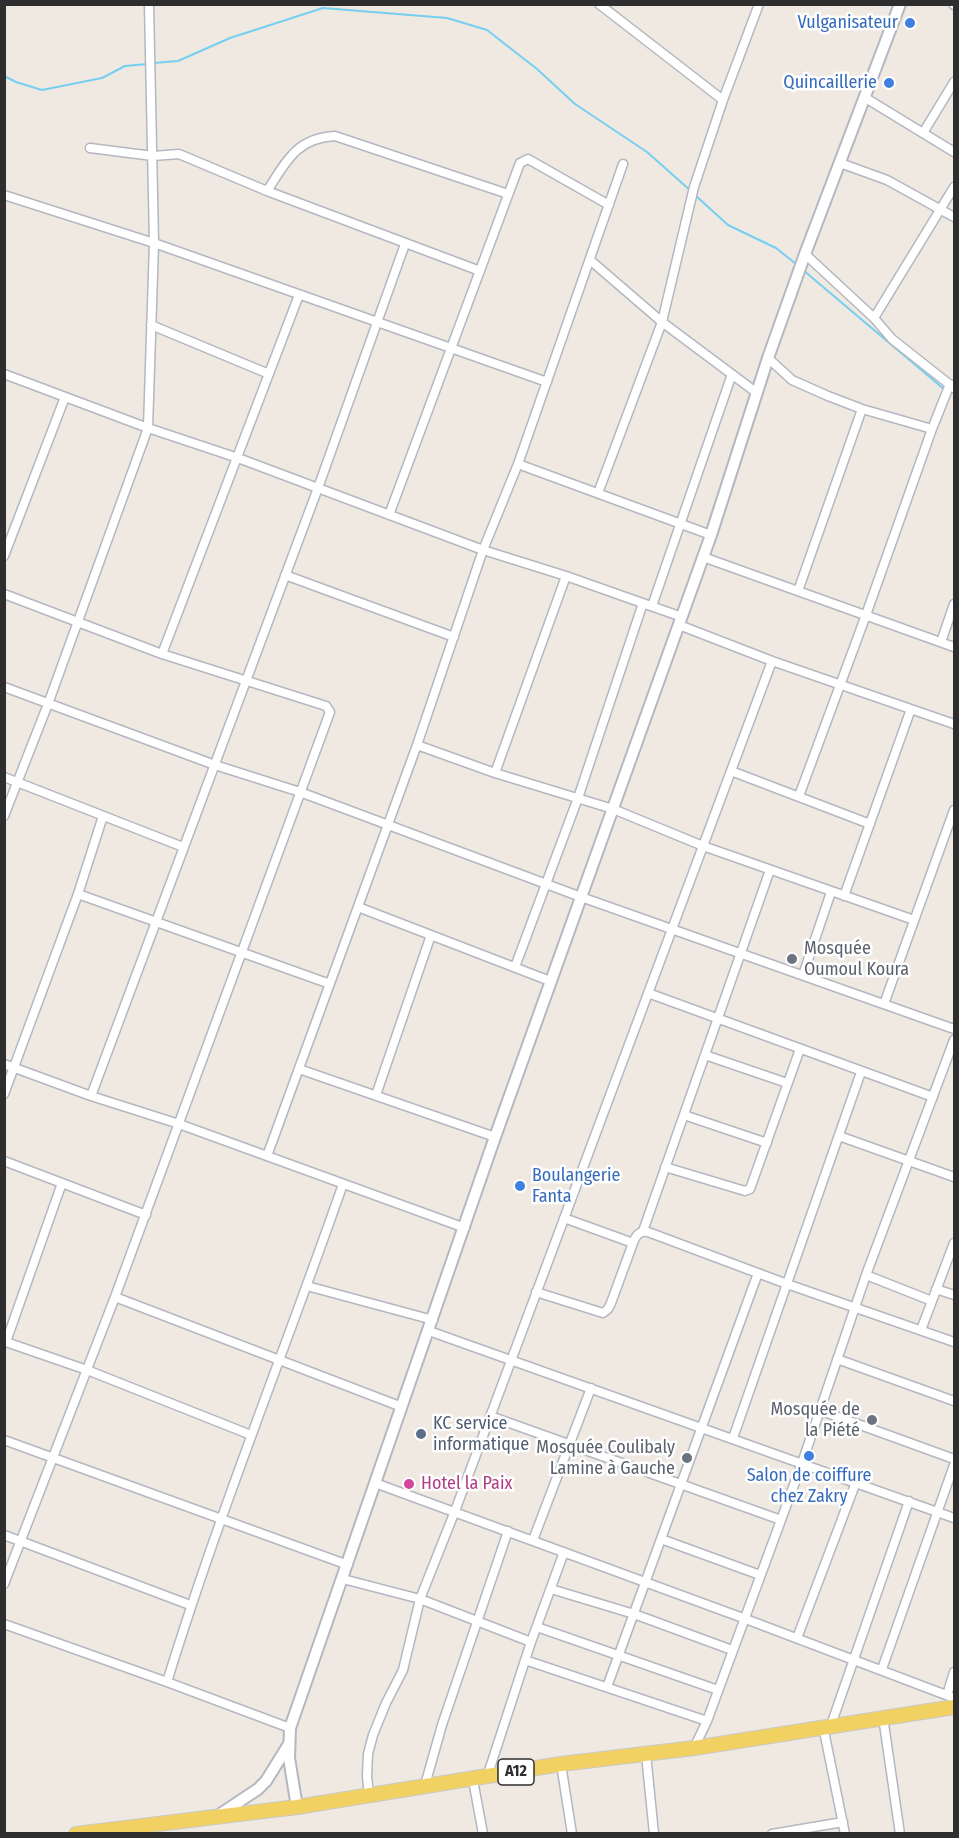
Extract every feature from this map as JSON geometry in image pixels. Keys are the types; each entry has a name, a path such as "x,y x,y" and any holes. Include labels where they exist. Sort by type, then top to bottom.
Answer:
{"main road":[{"name":"A12","path":"76,1833 297,1807 561,1764 694,1748 884,1717 952,1700"}],"street":[{"path":"4,816 48,704 148,429 154,243 149,4"},
{"path":"598,4 723,100"},
{"path":"598,494 662,322 694,187 759,4"},
{"path":"297,1807 291,1773 290,1728 344,1579 375,1483 550,981 711,535 768,358 900,4"},
{"path":"923,133 954,82"},
{"path":"864,97 954,152"},
{"path":"267,191 284,165 306,142 320,137 335,136 508,194"},
{"path":"90,148 153,156 179,154 267,191 480,271"},
{"path":"389,515 520,163 528,159 609,205"},
{"path":"840,163 887,180 954,217"},
{"path":"267,1156 417,745 483,550 518,464 623,164"},
{"path":"874,318 954,187"},
{"path":"4,195 154,243 547,382"},
{"path":"91,1096 318,488 405,244"},
{"path":"800,796 932,429 952,386 892,339 874,318 805,254"},
{"path":"590,260 662,322 757,393"},
{"path":"162,654 298,295"},
{"path":"151,325 269,374"},
{"path":"768,358 792,380 862,409 932,429"},
{"path":"4,374 148,429 238,458 483,550 652,606 680,621 772,661 954,724"},
{"path":"652,606 732,374"},
{"path":"4,556 65,397"},
{"path":"798,591 862,409"},
{"path":"518,464 711,535"},
{"path":"703,557 954,647"},
{"path":"285,575 454,637"},
{"path":"495,773 566,576"},
{"path":"4,594 162,654 326,706 330,712 116,1297 4,1584"},
{"path":"515,967 578,798 643,603"},
{"path":"941,642 954,604"},
{"path":"369,1796 366,1776 369,1754 383,1710 407,1658 413,1622 420,1599 772,661"},
{"path":"4,687 214,765 300,792 581,897 954,1029"},
{"path":"844,896 911,709"},
{"path":"417,745 495,773 613,809 703,846 914,920"},
{"path":"731,771 870,824"},
{"path":"4,777 183,847"},
{"path":"884,1004 954,810"},
{"path":"4,1094 78,894 103,816"},
{"path":"536,1292 603,1313 608,1309 636,1236 643,1231 770,870"},
{"path":"803,975 831,892"},
{"path":"78,894 330,984"},
{"path":"358,907 550,981"},
{"path":"376,1095 431,935"},
{"path":"648,993 861,1072 933,1096"},
{"path":"694,1748 707,1721 743,1617 781,1520 866,1275 954,1040"},
{"path":"665,1167 745,1191 750,1189 800,1049"},
{"path":"705,1055 788,1083"},
{"path":"4,1064 465,1228"},
{"path":"299,1069 495,1137"},
{"path":"733,1438 861,1072"},
{"path":"684,1115 767,1143"},
{"path":"839,1136 954,1177"},
{"path":"4,1161 146,1215"},
{"path":"62,1183 6,1342 87,1370 251,1435"},
{"path":"167,1682 190,1605 344,1184"},
{"path":"564,1218 633,1243"},
{"path":"643,1231 954,1342"},
{"path":"921,1330 954,1243"},
{"path":"607,1687 758,1272"},
{"path":"866,1275 932,1301"},
{"path":"307,1286 433,1320"},
{"path":"936,1289 954,1295"},
{"path":"116,1297 402,1407"},
{"path":"429,1331 954,1518"},
{"path":"837,1359 954,1401"},
{"path":"533,1540 591,1388"},
{"path":"819,1410 954,1459"},
{"path":"490,1416 781,1520"},
{"path":"4,1440 348,1565"},
{"path":"882,1669 954,1465"},
{"path":"797,1638 856,1482"},
{"path":"375,1483 853,1658 952,1700 954,1672"},
{"path":"845,1833 827,1726 909,1501"},
{"path":"425,1785 508,1531"},
{"path":"4,1535 190,1605"},
{"path":"661,1539 760,1575"},
{"path":"483,1833 480,1778 564,1552"},
{"path":"344,1579 420,1599 531,1642"},
{"path":"551,1588 634,1614 732,1650"},
{"path":"4,1624 290,1728"},
{"path":"537,1627 718,1690"},
{"path":"525,1660 707,1721"},
{"path":"884,1717 900,1833"},
{"path":"216,1817 258,1790 290,1742"},
{"path":"646,1754 654,1833"},
{"path":"561,1764 572,1833"},
{"path":"772,1833 843,1822"}],"waterway":[{"path":"153,63 178,61 230,38 323,8 447,18 487,30 537,69 575,104 647,152 691,191"},
{"path":"4,76 42,90 102,78 125,66 148,64"},
{"path":"695,195 728,225 776,248 796,264"},
{"path":"803,270 945,390"}],"place":[{"name":"Vulganisateur","path":"910,23"},
{"name":"Quincaillerie","path":"889,83"},
{"name":"Mosquée Oumoul Koura","path":"792,959"},
{"name":"Boulangerie Fanta","path":"520,1186"},
{"name":"Mosquée de la Piété","path":"872,1420"},
{"name":"KC service informatique","path":"421,1434"},
{"name":"Salon de coiffure chez Zakry","path":"809,1456"},
{"name":"Mosquée Coulibaly Lamine à Gauche","path":"687,1458"},
{"name":"Hotel la Paix","path":"409,1484"}]}
